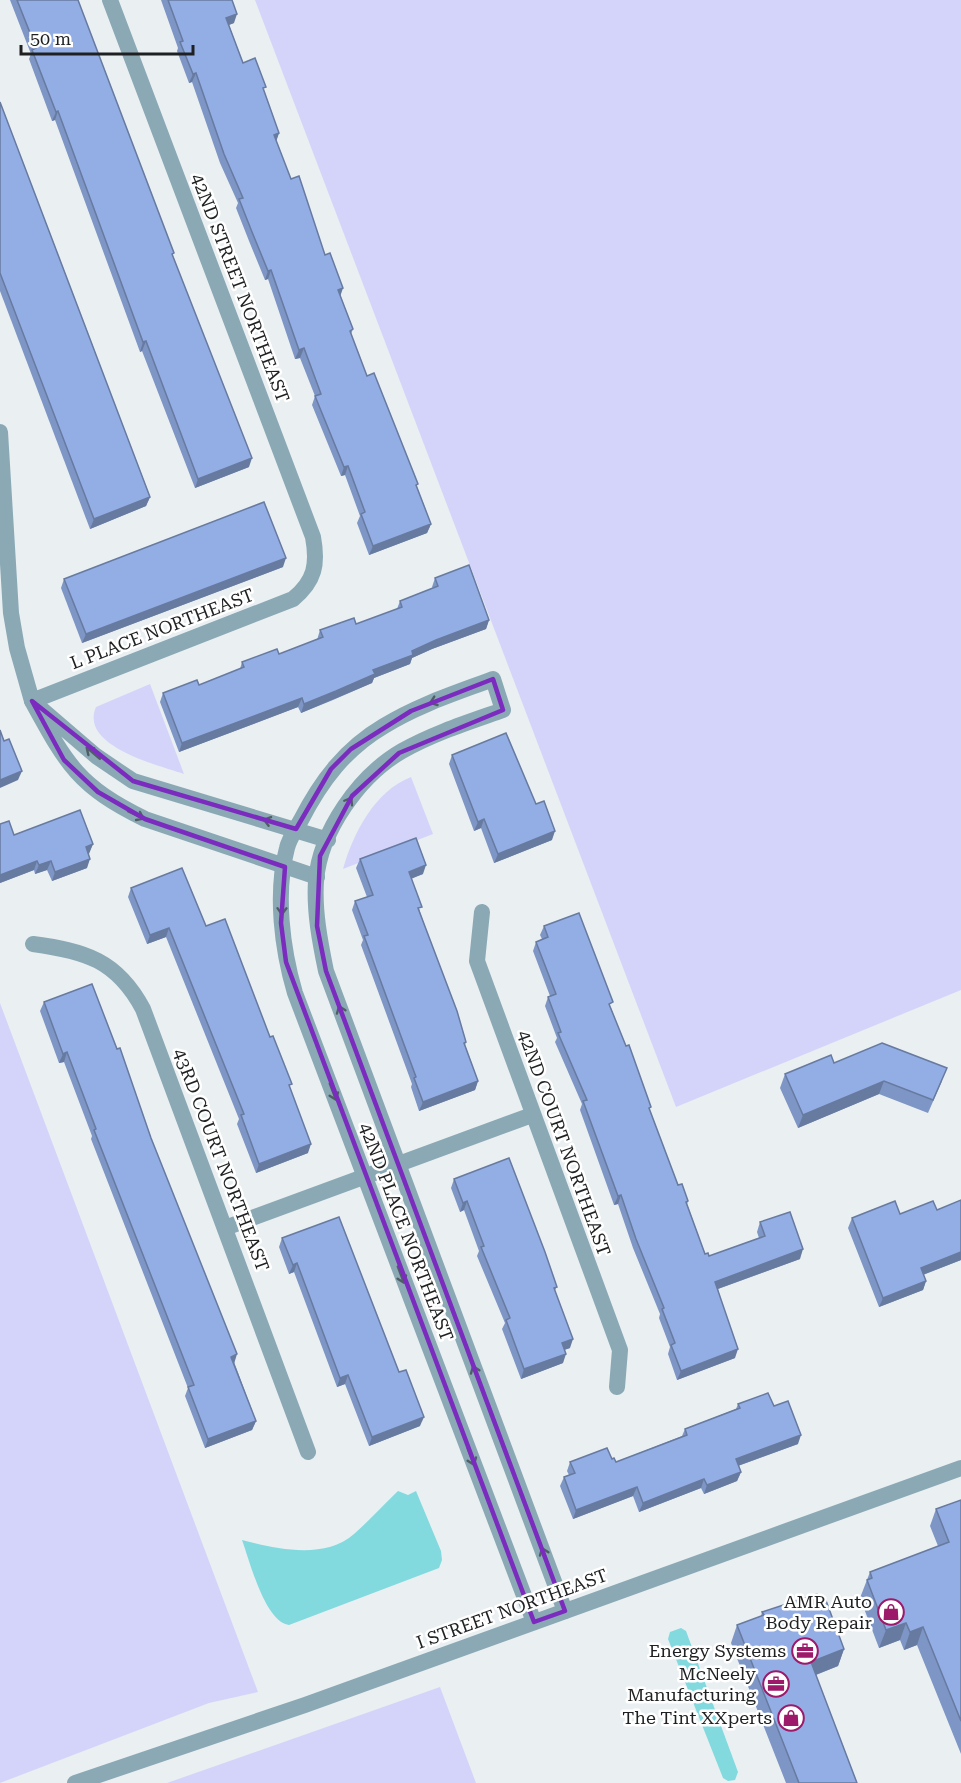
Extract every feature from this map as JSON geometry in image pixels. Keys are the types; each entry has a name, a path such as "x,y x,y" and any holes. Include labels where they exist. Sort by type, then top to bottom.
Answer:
{"street":[{"name":"42ND STREET NORTHEAST","path":"110,0 313,537 317,560 312,578 303,590"},
{"path":"0,432 10,613 16,648 32,701 64,760 98,792 146,819 317,877"},
{"name":"L PLACE NORTHEAST","path":"32,701 294,598 303,590"},
{"name":"42ND PLACE NORTHEAST","path":"534,1622 364,1177 286,962 281,923 287,848 312,797 331,769 351,749 382,727 411,711 493,680 503,710 429,737 399,753 352,796 320,856 317,877 317,926 326,971 565,1611"},
{"path":"32,701 96,756 133,781 328,840"},
{"name":"42ND COURT NORTHEAST","path":"482,912 477,961 620,1350 617,1387"},
{"name":"43RD COURT NORTHEAST","path":"33,944 74,950 118,974 132,988 143,1009 308,1452"},
{"path":"225,1228 532,1115"},
{"name":"I STREET NORTHEAST","path":"75,1783 305,1705 961,1468"}],"highlighted area":[{"path":"493,679 503,710 399,753 352,796 320,856 317,926 326,971 565,1611 534,1622 364,1177 286,962 281,923 285,867 145,819 98,792 64,760 32,701 133,781 296,829 331,769 351,749 411,711"}],"shaded area":[{"path":"255,0 961,0 961,990 676,1107"},
{"path":"150,684 184,774 124,752 99,733 94,721 96,707"},
{"path":"411,777 433,834 343,869 353,841 367,815 387,792 398,783"},
{"path":"0,1003 258,1692 209,1703 0,1783"},
{"path":"398,1491 408,1495 416,1491 441,1551 442,1560 439,1568 289,1625 280,1621 273,1614 259,1590 242,1540 285,1549 315,1550 329,1547 354,1534"},
{"path":"681,1628 686,1631 738,1772 735,1780 728,1781 723,1778 668,1639 670,1632"},
{"path":"440,1687 476,1783 167,1783"}],"building":[{"path":"17,0 78,0 174,253 172,254 252,458 198,479 146,341 143,342 58,111 56,112 32,50 36,48"},
{"path":"168,0 232,0 237,14 226,18 243,63 255,58 279,133 274,135 291,179 299,176 325,255 330,253 343,288 338,290 367,376 374,373 418,484 416,485 431,524 373,546 361,514 365,512 348,466 344,467 315,396 321,394 304,348 299,350 271,270 268,271 239,199 243,198 224,154 196,73 193,74 180,42 183,41"},
{"path":"0,102 150,497 94,519 0,273"},
{"path":"264,502 286,558 86,634 64,579"},
{"path":"469,565 489,620 436,640 412,651 413,655 373,670 375,674 304,704 302,698 182,743 163,693 197,680 199,685 244,667 242,662 277,649 279,654 323,637 320,630 354,618 356,624 402,607 400,601 438,586 435,578"},
{"path":"0,730 4,741 9,739 22,771 0,780"},
{"path":"506,733 536,804 544,801 555,831 498,854 484,819 478,822 452,755"},
{"path":"80,810 93,844 86,847 90,859 55,872 51,861 39,865 37,861 0,875 0,824 9,821 14,835"},
{"path":"416,838 426,865 409,872 422,907 418,908 457,1011 466,1042 464,1043 478,1081 423,1102 364,936 368,935 355,901 373,895 360,859"},
{"path":"182,868 206,926 225,919 270,1037 273,1036 292,1084 289,1085 311,1144 259,1164 241,1115 244,1114 169,928 150,935 131,888"},
{"path":"579,913 613,1002 609,1004 626,1046 629,1045 651,1107 649,1108 678,1185 682,1184 688,1201 686,1202 705,1254 708,1253 709,1256 765,1236 760,1222 790,1212 803,1249 715,1282 738,1349 681,1371 671,1345 675,1343 662,1309 664,1308 621,1195 618,1196 583,1101 587,1100 558,1033 561,1032 548,997 556,994 536,942 548,937 544,926"},
{"path":"92,984 117,1049 120,1048 151,1138 237,1354 231,1357 256,1421 208,1439 188,1387 194,1385 94,1130 96,1129 67,1052 63,1054 44,1002"},
{"path":"882,1043 947,1068 933,1100 884,1081 803,1115 785,1074 831,1055 834,1063"},
{"path":"509,1158 545,1252 557,1287 554,1288 573,1339 562,1343 566,1354 524,1369 506,1320 510,1318 481,1247 484,1246 467,1201 463,1203 454,1179"},
{"path":"961,1200 961,1252 921,1268 926,1281 883,1298 852,1218 895,1201 900,1214 933,1201 937,1210"},
{"path":"339,1217 399,1372 406,1370 424,1417 372,1437 348,1375 340,1378 297,1263 293,1265 282,1238"},
{"path":"768,1393 774,1406 788,1401 801,1435 736,1459 741,1472 707,1485 704,1479 643,1503 637,1487 576,1510 564,1477 575,1473 570,1462 607,1448 616,1462 687,1435 685,1429 740,1408 738,1404"},
{"path":"961,1500 961,1721 923,1627 910,1632 906,1623 886,1630 867,1580 872,1578 870,1572 949,1542 936,1509"},
{"path":"817,1594 819,1600 825,1598 844,1649 811,1662 857,1783 799,1783 737,1625 764,1615 762,1612"}],"place":[{"name":"AMR Auto Body Repair","path":"891,1612"},
{"name":"Energy Systems","path":"805,1651"},
{"name":"McNeely Manufacturing","path":"776,1684"},
{"name":"The Tint XXperts","path":"791,1718"}]}
